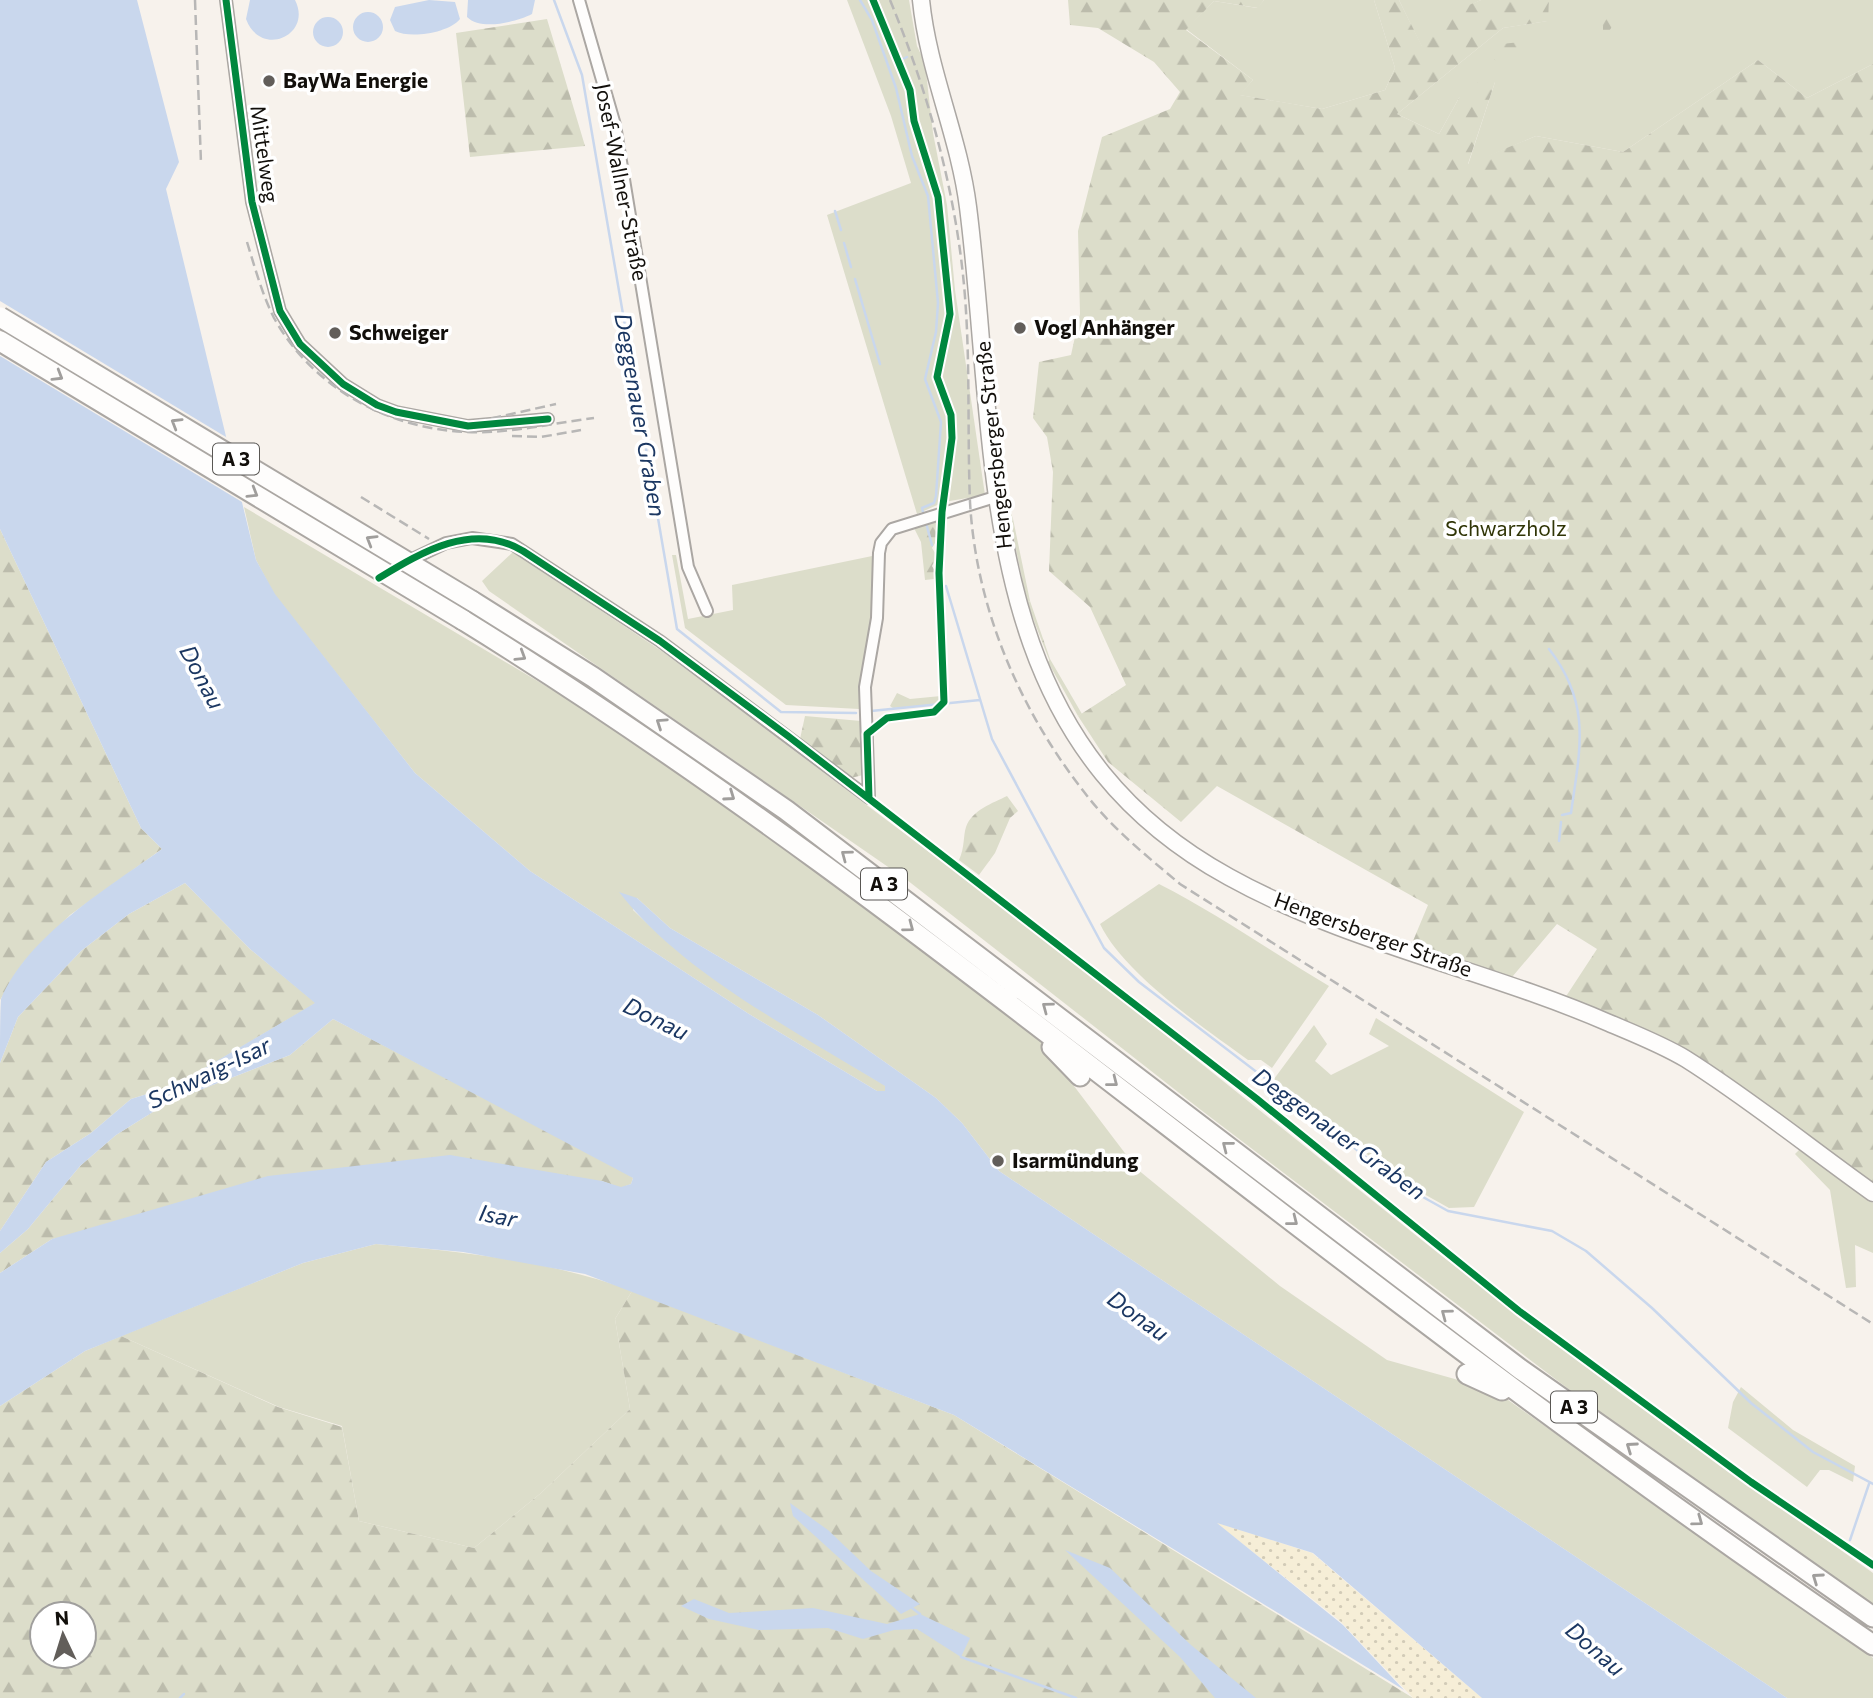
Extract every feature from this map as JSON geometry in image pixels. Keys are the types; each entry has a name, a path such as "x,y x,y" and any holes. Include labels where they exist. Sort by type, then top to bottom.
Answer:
{"highway":[{"name":"A 3","path":"0,317 472,601 593,677 786,810 1520,1369 1873,1617"},
{"name":"A 3","path":"0,341 586,696 776,827 1040,1025 1388,1295 1523,1396 1873,1645"},
{"path":"1040,1025 1047,1042 1080,1076"},
{"path":"1467,1374 1504,1391 1523,1396"}],"main road":[{"name":"Hengersberger Straße","path":"921,0 928,47 954,134 968,206 995,497 1017,604 1052,694 1080,747 1111,785 1168,836 1223,874 1290,908 1561,1004 1684,1057 1873,1193"}],"street":[{"name":"Mittelweg","path":"226,0 252,202 280,311 300,344 325,368 377,405 468,426 548,419"},
{"name":"Josef-Wallner-Straße","path":"579,0 615,125 688,567 707,611"},
{"path":"379,578 421,553 446,543 472,538 512,544 660,641 869,798 865,687 877,618 881,543 892,529 933,514 995,497"}],"green space":[{"path":"847,0 909,0 917,46 925,63 933,133 947,205 955,290 985,495 944,502 917,514 827,215 911,183 891,116"},
{"name":"Schwarzholz","path":"1068,0 1264,0 1258,8 1214,1 1186,30 1253,80 1240,95 1322,109 1385,90 1395,68 1374,0 1399,0 1422,46 1464,7 1481,0 1549,0 1548,21 1503,28 1397,114 1439,134 1459,98 1483,78 1495,82 1468,164 1536,136 1623,152 1758,60 1807,98 1873,64 1873,1194 1683,1056 1561,1004 1597,949 1557,924 1507,983 1413,941 1428,905 1217,786 1181,822 1108,762 1078,716 1126,685 1090,607 1049,571 1053,472 1047,437 1033,418 1039,362 1071,355 1080,314 1078,231 1102,137 1170,109 1180,92 1154,62 1098,28 1070,25"},
{"path":"1264,0 1374,0 1395,68 1385,90 1322,109 1239,95 1253,80 1186,29 1214,1 1257,8"},
{"path":"1399,0 1481,0 1464,8 1422,47"},
{"path":"1549,0 1873,0 1873,64 1807,98 1758,60 1623,152 1536,136 1468,165 1495,82 1459,98 1439,134 1397,114 1503,28 1547,21"},
{"path":"1610,7 1620,15 1603,40 1603,26 1598,16"},
{"path":"547,19 585,146 470,157 456,33"},
{"path":"1520,42 1521,61 1507,73 1494,59 1502,44"},
{"path":"1005,496 1013,519 1030,601 1027,603"},
{"path":"244,507 573,702 766,834 1036,1036 1137,1169 1280,1286 1387,1360 1494,1390 1873,1658 1873,1698 1787,1698 999,1171 962,1123 936,1098 818,1015 670,928 637,898 633,910 691,960 754,1005 886,1086 885,1091 877,1091 749,1014 530,871 415,773 274,594 256,560"},
{"path":"936,519 938,538 932,548 937,556 932,566 936,573 934,579 925,580 921,542 914,528 917,524"},
{"path":"0,529 141,828 162,849 70,915 23,963 0,1000"},
{"path":"513,552 663,652 1053,945 1438,1253 1623,1395 1873,1573 1873,1604 1579,1397 1201,1110 907,880 489,591 482,581"},
{"path":"672,555 676,555 688,619 733,610 732,585 877,555 877,594 859,709 786,705 685,628"},
{"path":"1030,601 1050,659 1050,662 1027,603"},
{"path":"1050,659 1082,714 1078,716 1048,662"},
{"path":"897,693 910,699 941,696 940,704 893,708 890,706"},
{"path":"805,716 861,721 865,746 863,775 851,778 800,739"},
{"path":"1007,796 1018,811 1010,818 995,853 979,875 959,860 966,827 978,812"},
{"path":"185,883 250,949 316,1003 176,1085 131,1099 91,1133 46,1162 0,1231 0,1063 18,1017 81,951 129,914"},
{"path":"1159,884 1224,920 1329,986 1272,1068 1261,1060 1248,1060 1188,1016 1127,962 1111,943 1100,924"},
{"path":"1376,1018 1524,1112 1474,1207 1449,1208 1399,1180 1274,1079 1314,1025 1327,1044 1315,1061 1331,1075 1389,1046 1369,1034"},
{"path":"333,1019 624,1171 633,1178 631,1184 621,1188 602,1181 52,1239 0,1273 0,1253 28,1229 80,1166 116,1135 169,1102 290,1055"},
{"path":"1799,1150 1873,1203 1873,1253 1855,1245 1856,1287 1846,1288 1830,1190 1795,1154"},
{"path":"376,1244 506,1259 570,1272 632,1291 615,1319 630,1409 541,1493 474,1548 359,1521 342,1426 279,1407 121,1336 303,1263"},
{"path":"632,1291 954,1415 1413,1698 0,1698 0,1406 85,1351 121,1336 278,1407 342,1427 359,1521 474,1548 541,1493 630,1409 615,1319"},
{"path":"1741,1387 1793,1430 1855,1466 1853,1482 1829,1470 1820,1470 1807,1487 1728,1428 1733,1402"}],"sand":[{"path":"1215,1522 1312,1553 1482,1698 1413,1698 1340,1621"}],"water":[{"path":"0,0 137,0 179,162 166,189 256,560 275,594 415,773 530,871 749,1014 877,1091 885,1091 885,1086 779,1023 708,975 675,949 619,892 637,898 670,928 818,1015 936,1098 962,1123 999,1171 1787,1698 1482,1698 1313,1553 1217,1523 1343,1625 1404,1690 954,1415 585,1274 463,1252 376,1244 303,1263 85,1351 0,1406 0,1273 52,1239 268,1176 450,1155 602,1181 621,1187 631,1184 633,1178 333,1019 290,1055 169,1102 116,1135 80,1166 28,1229 0,1253 0,1231 46,1162 91,1133 131,1099 176,1085 315,1003 250,949 185,883 129,914 81,951 18,1017 0,1063 1,999 13,976 30,954 71,915 162,849 141,828 0,529"},
{"path":"250,0 295,0 299,13 297,23 283,38 263,38 253,31 246,19"},
{"path":"429,0 455,2 460,19 447,28 429,33 410,34 395,31 390,20 395,7"},
{"path":"468,0 535,0 532,14 508,22 481,24 467,17"},
{"path":"368,12 379,16 383,27 379,38 368,42 357,38 353,27 357,16"},
{"path":"328,17 338,22 343,32 338,42 328,47 318,42 313,32 318,22"},
{"path":"790,1503 828,1530 871,1571 920,1604 901,1614 793,1516"},
{"path":"1065,1550 1110,1568 1191,1645 1256,1698 1215,1698 1180,1657"},
{"path":"694,1599 729,1613 813,1608 887,1624 920,1614 970,1638 961,1657 917,1629 894,1630 863,1639 828,1628 759,1630 709,1619 681,1606"}],"pier":[{"path":"0,301 231,440 247,505 0,356"}],"waterway":[{"name":"Deggenauer Graben","path":"554,0 582,75 677,629 781,712 856,713"},
{"path":"860,0 872,20 896,88 912,156 928,196 938,303 936,332 925,379 941,422 936,496 934,503 922,508 924,516"},
{"path":"903,59 907,57"},
{"path":"942,197 953,313 949,340"},
{"path":"835,211 841,230"},
{"path":"844,243 851,267"},
{"path":"855,279 880,364"},
{"path":"926,523 932,545"},
{"name":"Deggenauer Graben","path":"946,586 992,739 1104,948 1139,982 1396,1182 1448,1211 1552,1231 1586,1251 1652,1308 1751,1403 1813,1452 1873,1484"},
{"path":"1549,649 1563,669 1572,689 1579,728 1571,813 1562,815"},
{"name":"Deggenauer Graben","path":"871,711 980,700"},
{"path":"1559,841 1561,822"},
{"path":"1850,1540 1869,1484"},
{"path":"912,1608 920,1614"},
{"path":"961,1657 1076,1698"},
{"path":"180,1698 184,1694"}],"railway":[{"path":"195,0 201,163"},
{"path":"890,0 915,66 936,135 958,240 967,332 970,502 982,582 1006,659 1042,731 1064,765 1109,821 1180,884 1873,1324"},
{"path":"247,242 270,309 290,343 331,384 356,400 409,423 467,432 515,430 594,418"},
{"path":"462,425 556,404"},
{"path":"512,436 541,437 581,430"},
{"path":"361,497 429,539"}],"cycle path":[{"path":"226,0 252,202 280,311 300,344 343,384 377,405 396,412 468,426 548,419"},
{"path":"869,798 867,734 887,718 934,712 944,702 939,573 942,512 952,438 951,415 937,377 950,314 938,197 914,121 910,90 873,0"},
{"path":"379,578 430,550 448,544 485,539 504,542 523,551 660,641 788,736 1257,1099 1519,1311 1751,1482 1873,1565"}],"place":[{"name":"BayWa Energie","path":"269,81"},
{"name":"Vogl Anhänger","path":"1020,328"},
{"name":"Schweiger","path":"335,333"},
{"name":"Isarmündung","path":"998,1161"}],"water label":[{"name":"Donau","path":"202,677"},
{"name":"Donau","path":"656,1019"},
{"name":"Schwaig-Isar","path":"209,1073"},
{"name":"Isar","path":"498,1216"},
{"name":"Donau","path":"1138,1316"},
{"name":"Donau","path":"1595,1649"}]}
